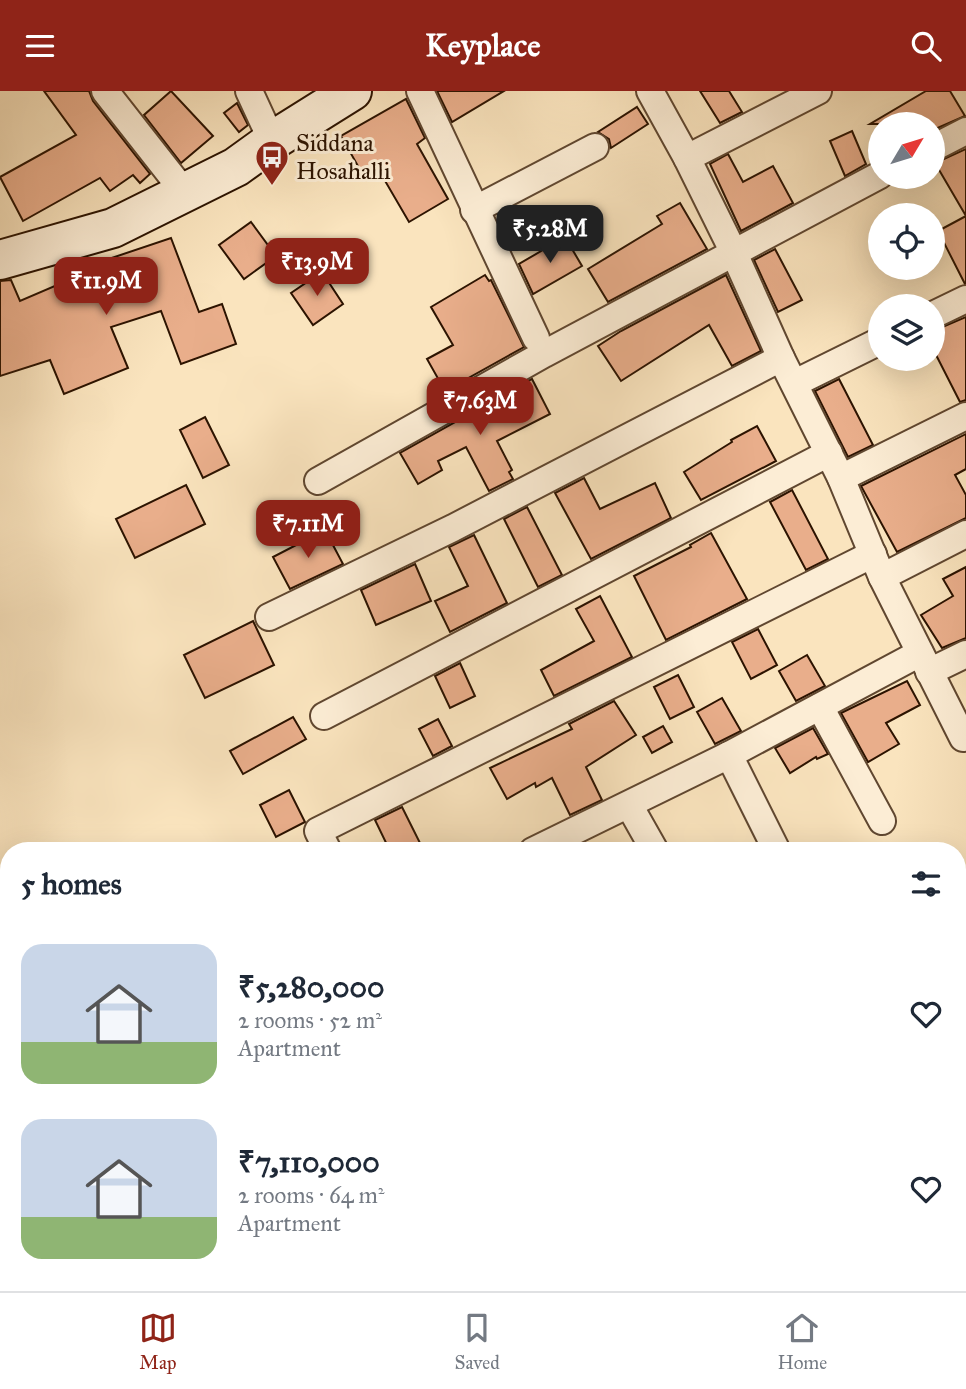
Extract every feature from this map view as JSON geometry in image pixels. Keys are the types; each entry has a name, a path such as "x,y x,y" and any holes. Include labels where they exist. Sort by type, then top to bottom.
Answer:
{"main road":[{"path":"0,260 113,229 236,167 352,91"}],"street":[{"path":"105,91 185,193"},
{"path":"249,91 272,141"},
{"path":"419,91 536,338"},
{"path":"650,91 733,251 781,358 830,453 877,566 963,739"},
{"path":"687,158 818,91"},
{"path":"945,142 966,131"},
{"path":"474,210 596,147"},
{"path":"318,481 733,251 868,181"},
{"path":"945,309 966,299"},
{"path":"795,383 868,347"},
{"path":"268,617 453,528 781,358"},
{"path":"841,478 966,416"},
{"path":"324,716 830,453"},
{"path":"324,842 318,831 877,566 966,534"},
{"path":"552,842 820,707 925,663 966,654"},
{"path":"820,707 882,821"},
{"path":"729,755 772,842"},
{"path":"629,805 649,842"}],"building":[{"path":"44,91 89,91 93,101 150,174 140,183 133,175 110,191 100,178 23,221 0,177 76,135"},
{"path":"171,91 213,136 181,163 144,115"},
{"path":"437,91 504,91 452,122"},
{"path":"700,91 729,91 742,112 720,123"},
{"path":"926,91 950,91 965,116 945,125 945,112 890,112"},
{"path":"406,99 425,138 417,144 448,199 409,222 377,167 363,175 341,136"},
{"path":"237,103 248,125 239,132 224,113"},
{"path":"637,107 648,124 611,148 609,139 598,132"},
{"path":"852,131 866,164 845,176 830,141"},
{"path":"966,149 966,216 945,180 945,158"},
{"path":"728,154 743,182 773,166 793,203 741,231 710,164"},
{"path":"680,203 707,249 608,302 588,269 662,224 657,216"},
{"path":"966,216 965,284 945,245 945,227"},
{"path":"251,222 276,256 244,279 219,245"},
{"path":"565,237 582,266 533,294 519,264"},
{"path":"171,238 199,312 222,304 236,344 181,364 161,311 111,327 128,368 64,394 50,360 0,376 0,281 11,280 20,301 69,280 67,273"},
{"path":"775,249 802,300 778,312 754,260"},
{"path":"322,272 343,304 313,325 291,293"},
{"path":"485,275 491,280 524,347 445,391 427,359 453,345 431,307"},
{"path":"726,275 761,351 732,366 709,325 621,381 598,346"},
{"path":"966,317 966,400 960,402 944,371 945,326"},
{"path":"532,379 550,414 497,441 512,470 509,472 513,479 489,491 466,447 438,461 442,470 418,484 400,453"},
{"path":"839,379 873,445 848,457 815,391"},
{"path":"205,417 229,465 203,478 180,430"},
{"path":"757,426 776,461 701,500 684,472"},
{"path":"966,434 966,469 955,475 966,495 966,518 897,552 861,486"},
{"path":"584,478 600,509 655,483 671,518 591,559 555,493"},
{"path":"186,485 205,524 135,558 116,519"},
{"path":"792,490 828,559 806,570 770,502"},
{"path":"527,507 562,575 538,587 504,519"},
{"path":"325,530 343,564 290,589 273,557"},
{"path":"711,533 747,599 666,640 634,576 691,547 690,545"},
{"path":"474,535 507,603 450,632 435,601 468,586 449,547"},
{"path":"415,564 431,601 376,625 361,590"},
{"path":"966,567 966,638 942,648 921,615 953,596 943,579"},
{"path":"600,596 632,657 554,696 541,670 594,641 576,609"},
{"path":"253,621 274,665 205,698 184,655"},
{"path":"758,629 777,665 751,679 732,642"},
{"path":"807,655 825,686 796,701 779,671"},
{"path":"460,663 475,696 450,708 435,676"},
{"path":"678,675 694,707 670,719 654,687"},
{"path":"907,681 920,705 886,723 899,744 868,762 841,713"},
{"path":"722,698 741,731 715,744 697,712"},
{"path":"614,701 636,735 586,767 602,800 570,815 552,778 536,787 535,783 507,799 490,768 572,729 569,724"},
{"path":"293,717 306,739 243,774 230,751"},
{"path":"438,719 452,746 433,756 419,729"},
{"path":"663,726 672,742 652,753 643,737"},
{"path":"813,728 828,754 817,759 816,757 790,773 775,748"},
{"path":"289,790 305,822 276,837 260,805"},
{"path":"402,807 420,842 386,842 375,820"}],"place":[{"name":"Siddana Hosahalli","path":"272,187"}]}
